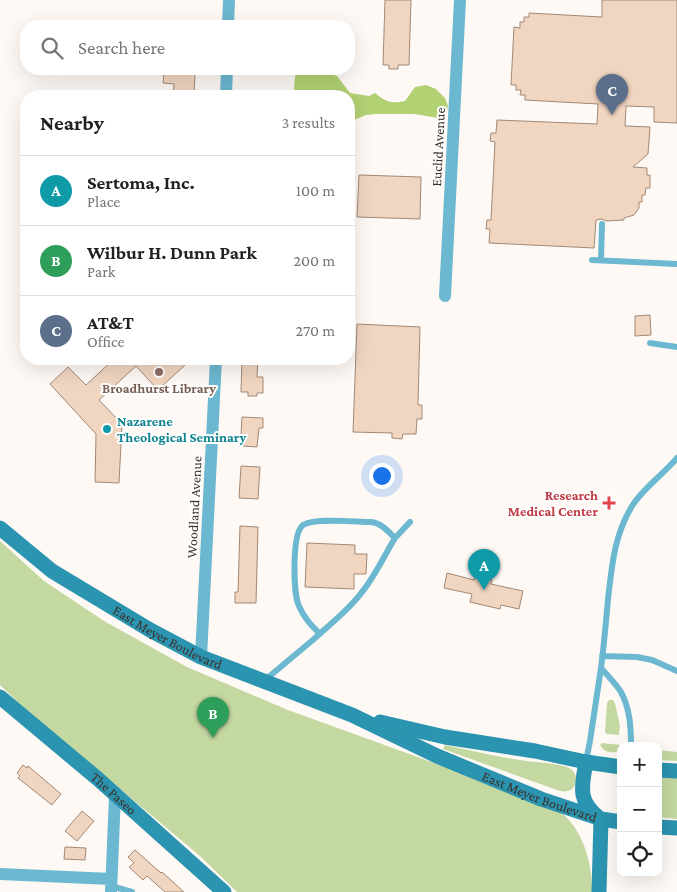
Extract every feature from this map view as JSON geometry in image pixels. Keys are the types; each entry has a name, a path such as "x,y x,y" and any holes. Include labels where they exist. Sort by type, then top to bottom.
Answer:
{"main road":[{"name":"East Meyer Boulevard","path":"0,528 52,571 150,630 201,657 352,716 437,756 541,799 601,819 617,821"},
{"name":"The Paseo","path":"0,697 115,795 224,892"},
{"name":"East Meyer Boulevard","path":"352,716 445,737 535,751 586,762 617,766"},
{"path":"586,762 582,794 587,806 601,819 599,892"},
{"path":"662,770 677,771"},
{"path":"601,819 617,814"},
{"path":"662,827 677,828"}],"street":[{"path":"228,20 229,0"},
{"name":"Euclid Avenue","path":"445,296 460,0"},
{"path":"226,90 227,75"},
{"name":"Woodland Avenue","path":"201,657 216,365"},
{"path":"0,874 111,886 115,795"}],"lane":[{"path":"601,260 602,224"},
{"path":"592,260 677,264"},
{"path":"650,343 677,347"},
{"path":"586,762 601,668 612,560 616,543 633,504 646,488 677,458"},
{"path":"320,634 304,618 295,593 296,538 298,531 302,526 316,521 376,523 384,527 395,538"},
{"path":"264,681 320,634 360,594 395,538 410,522"},
{"path":"602,656 637,657 652,660 677,671"},
{"path":"601,668 620,691 627,707 631,742"},
{"path":"111,886 132,892"}],"green space":[{"path":"295,75 334,75 337,76 348,90 294,90"},
{"path":"426,85 436,89 445,98 448,106 446,114 438,118 414,114 366,115 355,120 355,94 369,96 375,93 392,102 405,101 415,87"},
{"path":"0,541 44,581 104,621 187,667 288,710 550,805 564,815 578,832 589,862 592,892 237,892 200,856 28,712 0,685"},
{"path":"609,700 613,700 615,703 620,726 619,735 607,734 605,732 607,703"},
{"path":"602,743 617,745 617,751 606,751 600,745"},
{"path":"445,745 506,758 567,767 574,772 576,782 571,790 558,790 443,749"},
{"path":"662,750 677,752 677,761 662,760"},
{"path":"662,777 677,778 677,819 662,817"}],"building":[{"path":"385,0 411,0 409,65 398,65 398,69 389,69 389,65 383,65"},
{"path":"602,0 677,0 677,123 654,122 654,107 626,106 625,126 650,127 648,154 633,167 647,168 647,175 650,175 650,188 646,188 645,195 642,195 642,202 639,202 639,208 634,215 624,218 624,220 596,220 594,248 489,243 490,229 486,229 487,220 491,220 495,142 490,141 491,133 496,133 497,120 597,124 598,104 525,100 525,95 520,95 521,90 516,90 516,85 511,85 514,27 520,28 520,22 524,22 524,17 529,17 529,13 602,17"},
{"path":"164,75 195,75 194,90 174,90 174,84 163,83"},
{"path":"359,175 421,177 420,219 357,217"},
{"path":"650,315 651,335 635,336 635,316"},
{"path":"357,324 420,327 418,405 422,405 422,419 417,419 416,434 403,434 402,439 392,438 392,433 353,432"},
{"name":"Nazarene Theological Seminary","path":"108,365 185,365 158,390 136,366 99,400 122,424 119,483 95,482 96,434 50,384 68,367 86,385"},
{"path":"242,365 258,365 257,377 263,377 263,393 257,393 257,396 248,396 248,392 241,392"},
{"path":"242,417 263,418 263,428 259,428 257,447 243,446 243,435 241,435"},
{"path":"241,466 260,467 258,499 239,498"},
{"path":"240,526 258,527 256,603 235,603 235,592 238,592"},
{"path":"307,543 355,545 355,554 367,554 366,574 354,574 354,589 305,587"},
{"path":"447,573 474,580 475,576 492,580 491,584 523,591 519,609 501,605 500,609 470,602 472,594 444,588"},
{"path":"23,765 27,768 28,766 61,794 52,805 18,778 20,776 17,773"},
{"path":"82,811 94,821 77,841 65,831"},
{"path":"65,847 86,848 85,860 64,859"},
{"path":"135,850 184,892 165,892 147,876 143,880 129,867 134,863 128,857"}],"place":[{"name":"AT&T","path":"612,115"},
{"name":"Broadhurst Library","path":"159,372"},
{"name":"Nazarene Theological Seminary","path":"107,429"},
{"name":"Research Medical Center","path":"609,503"},
{"name":"Sertoma, Inc.","path":"484,590"},
{"name":"Wilbur H. Dunn Park","path":"213,738"}]}
